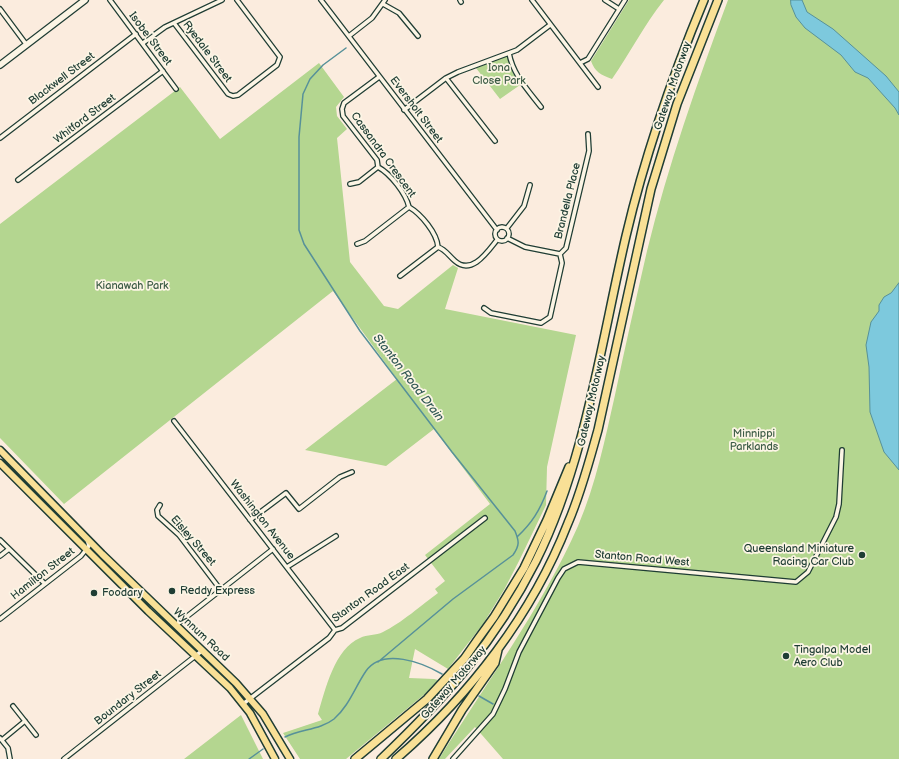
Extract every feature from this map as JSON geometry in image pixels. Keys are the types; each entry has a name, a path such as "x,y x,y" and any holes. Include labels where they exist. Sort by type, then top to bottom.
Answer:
{"highway":[{"name":"Gateway Motorway","path":"381,759 448,692 496,628 524,583 540,552 562,499 586,415 638,187 666,97 704,0"},
{"name":"Gateway Motorway","path":"396,759 443,715 498,650 544,576 568,523 579,493 598,430 651,189 677,104 718,0"},
{"path":"355,759 427,699 464,659 498,612 524,568 548,520 567,469 572,463"},
{"path":"433,759 462,710 495,664 498,650"}],"main road":[{"path":"0,65 84,0"},
{"name":"Wynnum Road","path":"0,450 87,538 203,650 250,698 267,721 290,759"},
{"name":"Wynnum Road","path":"0,463 87,550 230,688 243,704 276,759"},
{"path":"29,491 27,483 30,480"}],"street":[{"name":"Isobel Street","path":"110,0 176,89"},
{"path":"143,43 174,23 222,0"},
{"name":"Ryedale Street","path":"174,23 228,94 233,96 238,95 277,65 280,62 280,57 237,0"},
{"name":"Eversholt Street","path":"321,0 497,230"},
{"path":"532,0 598,87"},
{"path":"605,0 619,9"},
{"path":"580,63 588,59 625,0"},
{"path":"349,36 372,18 384,2 399,13 418,36"},
{"path":"0,9 26,44"},
{"path":"404,110 446,78 509,53 524,45 550,25"},
{"name":"Blackwell Street","path":"0,138 136,34"},
{"path":"509,53 520,80 541,107"},
{"name":"Whitford Street","path":"18,180 163,71"},
{"name":"Cassandra Crescent","path":"379,77 344,103 342,109 343,116 377,160 378,167 385,171 407,200 409,207 416,211 437,239 438,247 446,250 455,261 467,265 480,260 497,240"},
{"path":"446,78 495,141"},
{"name":"Brandella Place","path":"484,308 491,312 541,323 550,317 562,263 560,254 566,248 589,151 588,134"},
{"path":"350,184 359,182 378,167"},
{"path":"507,228 524,206 530,185"},
{"path":"357,244 365,241 409,207"},
{"path":"501,227 507,228 509,233 507,238 502,241 497,240 495,235 497,230 501,227"},
{"path":"507,238 525,247 560,254"},
{"path":"400,276 438,247"},
{"name":"Washington Avenue","path":"174,421 335,630"},
{"name":"Stanton Road West","path":"453,759 493,714 505,689 519,652 564,569 574,563 584,562 796,582 808,572 836,517 839,504 842,450"},
{"path":"250,520 286,493 299,509 340,477 352,472"},
{"name":"Eisley Street","path":"160,505 157,510 158,516 179,536 220,589"},
{"name":"Stanton Road East","path":"243,704 329,638 335,630 342,628 485,518"},
{"path":"287,567 336,536"},
{"name":"Hamilton Street","path":"0,619 79,558 89,546 87,538"},
{"path":"0,540 45,584"},
{"path":"0,556 9,549"},
{"path":"176,625 220,589 273,549"},
{"name":"Boundary Street","path":"64,759 203,650"},
{"path":"13,706 36,735"},
{"path":"10,759 8,748 1,739 25,721"}],"green space":[{"path":"629,0 664,0 650,19 612,79 599,73 594,68 591,61"},
{"name":"Minnippi Parklands","path":"728,0 899,0 899,759 503,759 475,727 445,759 439,759 513,645 547,587 578,526 590,494 604,445 647,251 664,187 694,93"},
{"name":"Iona Close Park","path":"507,56 512,71 520,85 500,99 476,68"},
{"name":"Kianawah Park","path":"319,63 344,97 336,107 337,116 347,129 337,138 350,262 384,306 398,309 453,265 458,268 445,309 576,335 547,467 546,505 504,590 483,624 448,669 415,649 409,678 438,680 426,693 346,759 300,759 283,733 322,720 318,714 332,671 344,651 351,643 363,637 380,633 390,628 438,593 435,589 445,581 425,555 490,504 434,429 386,466 305,450 397,379 333,291 64,504 0,438 0,224 180,87 220,139"},
{"path":"241,715 263,759 184,759"}],"water":[{"path":"791,0 802,0 807,12 833,29 886,76 899,92 899,115 895,108 868,78 855,72 841,55 805,28 796,17 791,5"},
{"path":"899,283 899,470 884,452 870,412 869,367 866,345 871,322 879,311 879,305 884,297 891,293"}],"waterway":[{"name":"Stanton Road Drain","path":"346,48 323,65 310,79 303,94 299,137 299,230 304,244 360,331 452,452 515,531 518,543 513,555 453,599 378,662"},
{"path":"517,537 535,516 547,491"},
{"name":"Stanton Road Drain","path":"285,737 329,723 344,708 366,671 373,664 382,660 403,659 442,674"},
{"path":"479,696 493,704"},
{"name":"Stanton Road Drain","path":"249,759 263,749"}],"place":[{"name":"Queensland Miniature Racing Car Club","path":"862,555"},
{"name":"Reddy Express","path":"172,591"},
{"name":"Foodary","path":"94,593"},
{"name":"Tingalpa Model Aero Club","path":"786,656"}]}
